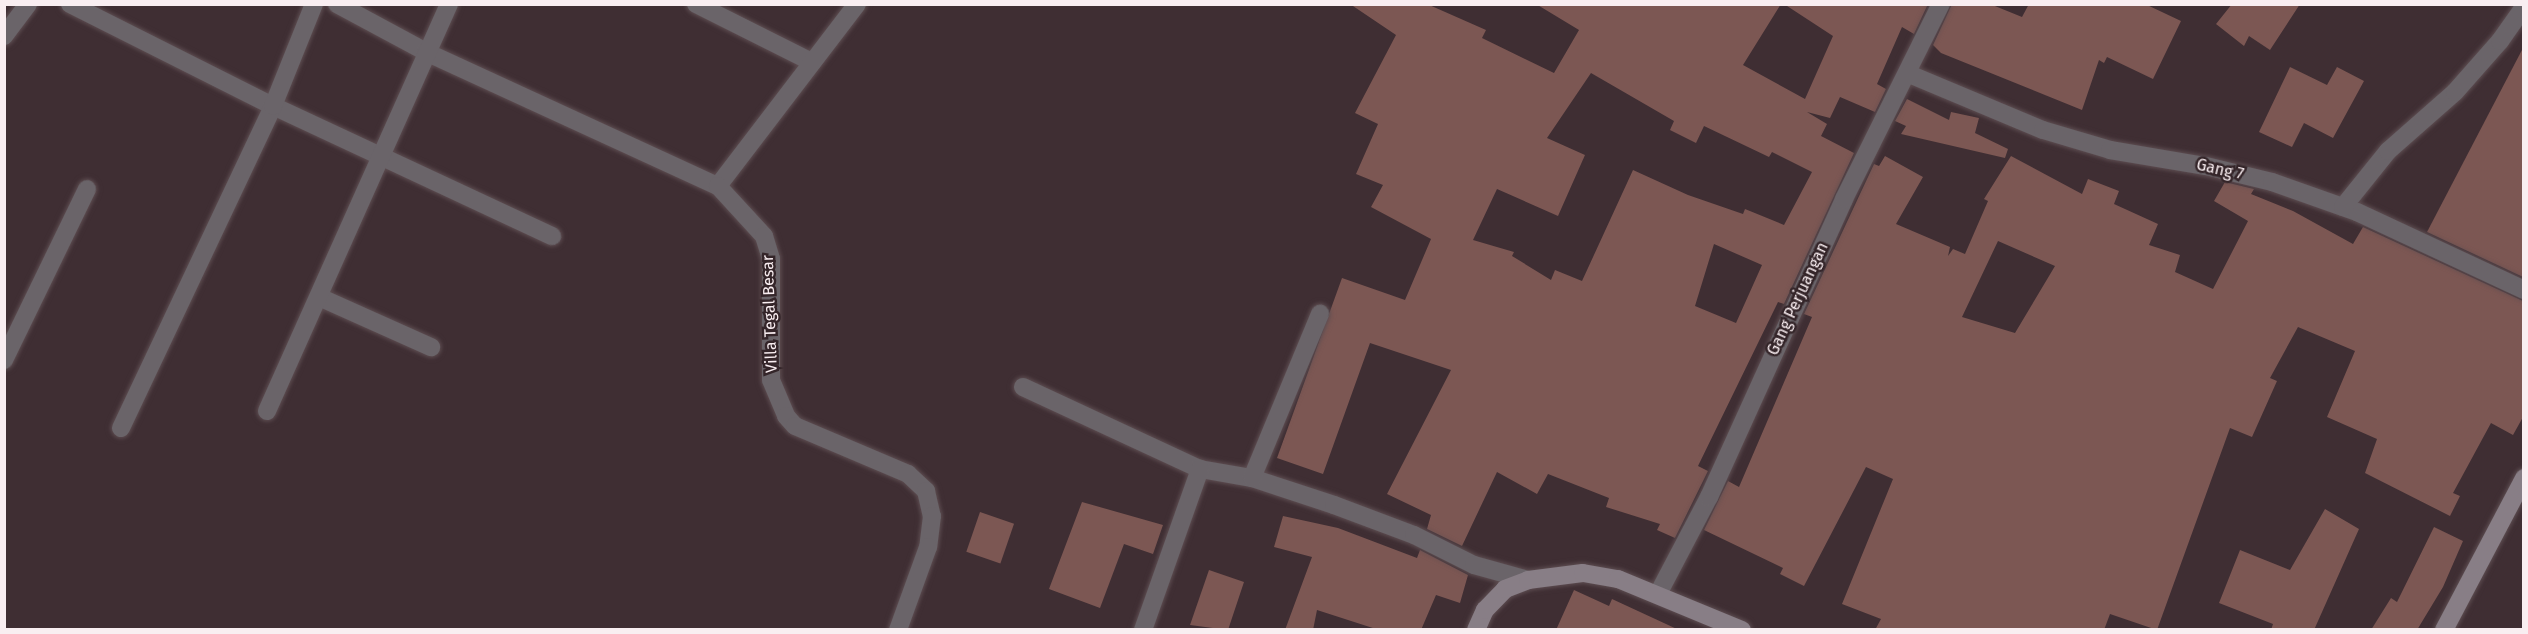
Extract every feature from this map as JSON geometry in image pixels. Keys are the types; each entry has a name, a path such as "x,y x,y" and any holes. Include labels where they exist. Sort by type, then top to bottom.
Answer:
{"street":[{"path":"4,36 28,4"},
{"path":"70,4 273,106 552,236"},
{"path":"122,428 273,106 314,4"},
{"path":"337,4 426,51 718,186 857,4"},
{"path":"267,411 382,156 426,51 449,4"},
{"path":"696,4 812,62"},
{"name":"Gang Perjuangan","path":"1658,594 1709,497 1844,199 1909,74 1941,4"},
{"path":"2343,207 2388,151 2455,92 2500,41 2523,8"},
{"name":"Gang 7","path":"1909,74 2043,130 2110,150 2206,166 2272,182 2343,207 2523,290"},
{"name":"Villa Tegal Besar","path":"718,186 764,236 771,259 771,380 786,416 795,426 908,474 926,491 933,516 928,548 898,630"},
{"path":"4,360 87,189"},
{"path":"319,297 431,347"},
{"path":"1252,478 1320,314"},
{"path":"1023,387 1200,469 1252,478 1414,535 1474,564 1528,580"},
{"path":"1143,630 1200,469"},
{"path":"2444,630 2523,478"},
{"path":"1476,630 1485,610 1505,589 1528,580 1596,573 1658,594 1742,630"}],"building":[{"path":"1350,4 1427,4 1486,30 1482,38 1554,73 1579,30 1536,4 1781,4 1743,65 1805,99 1833,36 1784,4 1928,4 1914,34 1902,27 1877,84 1886,89 1875,112 1840,97 1830,118 1807,112 1827,124 1821,136 1854,153 1784,304 1778,302 1698,466 1708,471 1675,538 1657,530 1660,524 1606,507 1609,498 1548,474 1537,494 1497,472 1462,546 1427,529 1431,515 1387,494 1451,370 1370,343 1323,474 1277,458 1342,278 1405,300 1431,239 1371,207 1383,185 1356,174 1378,124 1355,113 1396,35","holes":["1591,73 1674,121 1670,130 1696,143 1704,126 1769,157 1772,152 1812,172 1784,225 1745,209 1743,214 1688,195 1633,170 1582,281 1555,270 1551,280 1512,256 1514,252 1473,240 1497,189 1558,216 1585,155 1547,138","1714,244 1762,265 1736,323 1695,306"]},
{"path":"1952,4 1990,4 2022,17 2029,4 2145,4 2181,21 2153,79 2107,57 2104,63 2099,60 2082,110 1941,53 1933,45"},
{"path":"2232,4 2300,4 2270,50 2249,36 2244,46 2216,24"},
{"path":"2523,48 2523,277 2427,232"},
{"path":"2290,67 2327,85 2337,67 2364,81 2333,138 2304,123 2292,147 2259,132"},
{"path":"1907,99 1949,120 1951,112 1979,118 1975,133 2008,149 2005,158 1901,134 1906,126 1895,121"},
{"path":"1885,156 1923,177 1896,224 1950,247 1948,256 1953,249 1965,254 1988,201 1984,199 2011,156 2082,194 2088,179 2119,191 2114,204 2158,224 2149,245 2180,255 2175,272 2213,289 2248,221 2214,201 2225,182 2254,189 2251,194 2293,211 2353,244 2363,227 2523,301 2523,417 2513,435 2491,423 2453,493 2460,496 2450,516 2365,473 2377,439 2327,417 2355,351 2298,327 2270,378 2277,381 2252,437 2230,428 2157,630 2110,614 2104,630 1875,630 1881,619 1842,604 1893,479 1866,467 1804,586 1780,574 1783,568 1704,530 1728,481 1739,487 1812,317 1804,314 1874,164 1879,166","holes":["1998,241 2055,266 2015,333 1962,317"]},
{"path":"1082,502 1163,525 1153,554 1124,544 1100,608 1049,589"},
{"path":"2325,509 2359,529 2314,630 2271,630 2273,624 2219,603 2240,550 2290,570"},
{"path":"980,512 1014,524 1000,563 966,552"},
{"path":"1283,516 1338,528 1417,558 1420,550 1468,575 1460,603 1436,595 1421,630 1379,630 1317,610 1313,630 1285,630 1312,557 1274,547"},
{"path":"2434,527 2463,541 2443,587 2417,630 2371,630 2391,598 2397,602"},
{"path":"1209,570 1244,582 1228,630 1190,625"},
{"path":"1574,590 1609,606 1612,599 1679,630 1556,630"}]}
